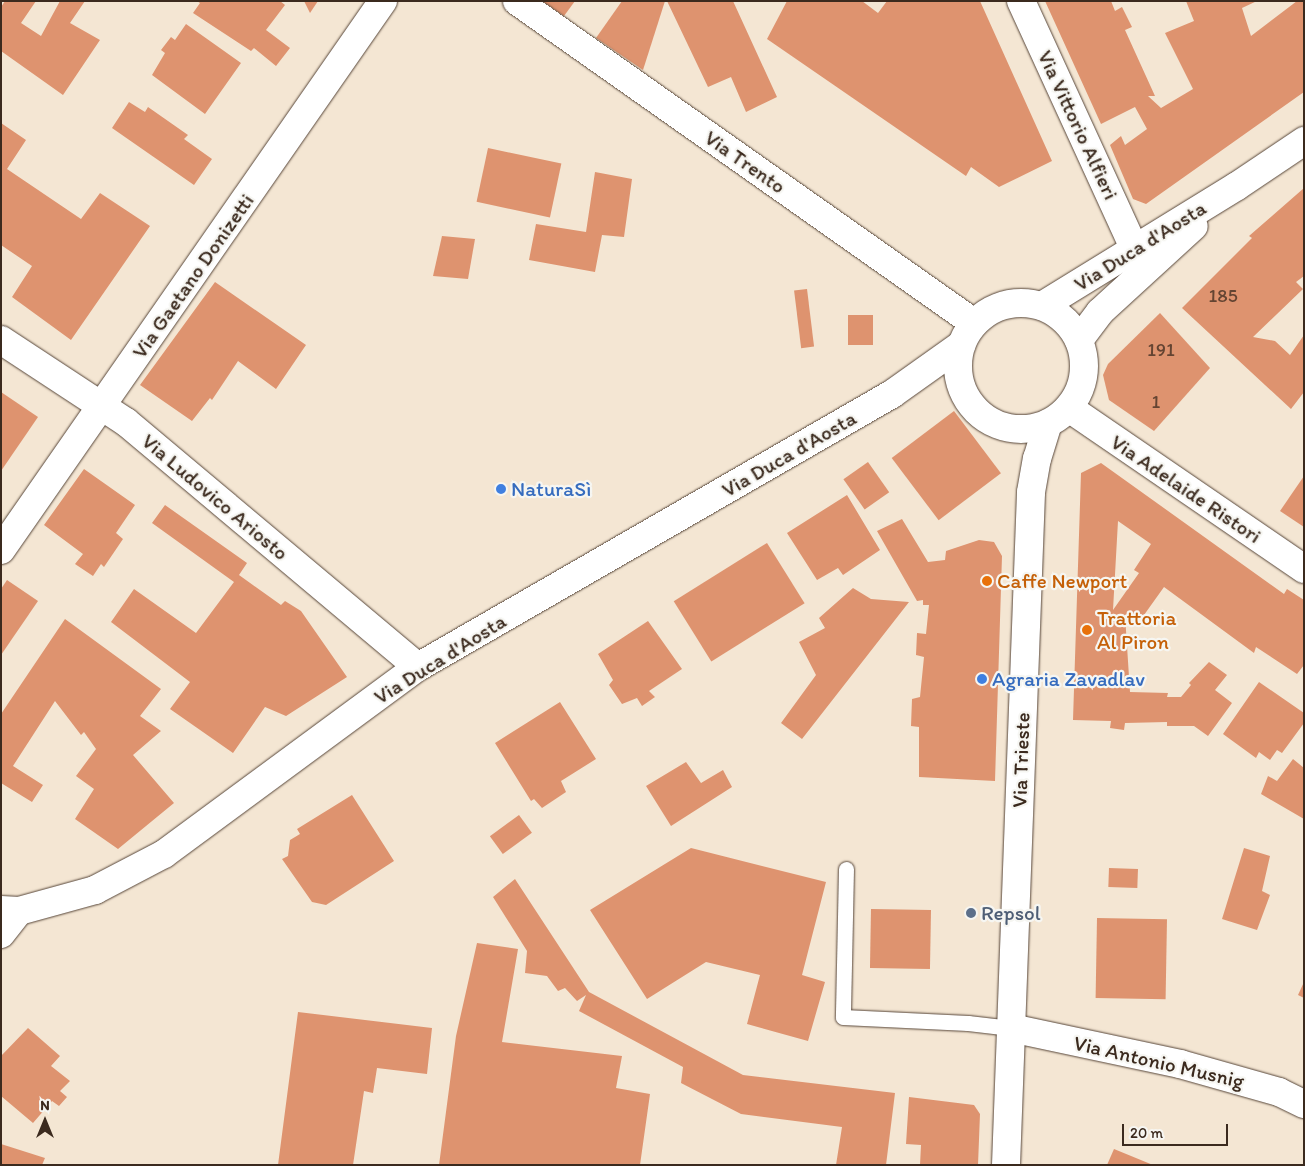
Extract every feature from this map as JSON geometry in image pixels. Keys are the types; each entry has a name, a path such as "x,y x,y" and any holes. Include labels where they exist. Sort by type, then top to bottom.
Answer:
{"main road":[{"name":"Via Gaetano Donizetti","path":"1,550 383,1"},
{"name":"Via Trento","path":"516,1 967,334"},
{"name":"Via Vittorio Alfieri","path":"1021,1 1134,248"},
{"name":"Via Duca d'Aosta","path":"1042,306 1237,186 1304,141"},
{"name":"Via Duca d'Aosta","path":"1079,340 1100,312 1237,186"},
{"name":"Via Duca d'Aosta","path":"1,934 10,911 95,890 164,854 418,667 892,394 967,334 994,308 1018,302 1042,306 1064,319 1079,340 1084,363 1081,388 1058,416"},
{"path":"967,334 957,365 960,385 971,405 988,421 1010,429 1029,429 1058,416"},
{"name":"Via Ludovico Ariosto","path":"1,340 126,422 418,667"},
{"name":"Via Duca d'Aosta","path":"892,394 938,384 960,385"},
{"name":"Via Trieste","path":"1006,1165 1031,492 1037,459 1058,416"},
{"name":"Via Adelaide Ristori","path":"1058,416 1304,569"},
{"name":"Via Trieste","path":"1010,429 1023,457 1031,492"},
{"name":"Via Antonio Musnig","path":"1012,1028 1180,1064 1279,1092 1304,1104"}],"lane":[{"path":"846,869 843,1017 968,1023 1012,1028"}],"building":[{"path":"5,1 36,1 21,23 41,36 60,1 85,1 70,23 100,40 63,95 1,51 1,7"},
{"path":"197,1 280,1 285,5 266,30 290,48 276,66 254,48 251,51 193,13 200,3"},
{"path":"304,1 318,1 310,13"},
{"path":"542,1 575,1 564,16"},
{"path":"622,1 665,1 643,70 596,38"},
{"path":"667,1 733,1 777,97 746,112 731,77 708,87"},
{"path":"787,1 862,1 878,13 887,1 980,1 1052,161 999,187 971,167 966,176 767,39"},
{"path":"1045,1 1111,1 1115,11 1122,7 1132,27 1125,30 1155,96 1148,96 1161,108 1193,89 1165,33 1194,21 1186,1 1257,1 1242,8 1251,36 1297,1 1304,1 1304,92 1146,204 1133,199 1110,145 1121,136 1125,145 1147,129 1135,107 1101,124"},
{"path":"186,24 241,63 205,114 152,75 165,53 161,50 171,37 175,40"},
{"path":"129,102 145,112 148,107 188,135 184,139 212,159 194,185 112,128"},
{"path":"1,123 26,140 7,169 81,219 100,193 150,226 71,340 12,297 32,266 1,245"},
{"path":"488,148 561,164 550,217 477,202"},
{"path":"595,172 632,179 624,237 602,235 595,272 529,260 536,224 586,232"},
{"path":"1304,188 1304,276 1296,282 1303,289 1253,337 1275,341 1290,355 1304,335 1304,392 1291,409 1182,308 1252,238 1249,236"},
{"path":"442,236 475,239 468,279 433,276"},
{"path":"215,282 306,345 276,389 238,361 212,400 210,398 192,421 140,385"},
{"path":"807,289 814,347 801,348 794,291"},
{"path":"1160,313 1210,368 1154,431 1109,400 1103,375 1108,364"},
{"path":"848,315 873,315 873,345 848,345"},
{"path":"1,392 38,417 1,471"},
{"path":"954,411 1001,473 939,520 892,458"},
{"path":"868,462 889,492 865,510 843,479"},
{"path":"1101,463 1284,594 1287,589 1304,600 1304,665 1297,674 1256,647 1254,653 1164,587 1144,615 1125,615 1130,692 1168,693 1167,697 1181,697 1191,685 1189,683 1209,662 1227,675 1215,690 1232,703 1208,736 1194,726 1167,726 1167,722 1125,723 1124,730 1110,728 1111,721 1073,720 1081,473","holes":["1118,521 1151,544 1134,570 1139,573 1113,610"]},
{"path":"84,469 135,505 116,533 123,539 104,567 101,564 93,576 75,564 83,554 44,525"},
{"path":"1304,476 1304,527 1280,511"},
{"path":"847,495 880,550 843,575 838,568 817,580 787,533"},
{"path":"165,505 247,563 239,575 281,605 285,601 301,611 347,677 286,716 265,707 233,753 170,709 190,682 111,622 134,589 196,633 234,582 152,523"},
{"path":"902,519 928,562 945,560 946,551 979,540 994,542 1002,556 995,781 919,777 919,727 911,726 912,699 920,697 924,657 916,655 917,633 926,634 929,605 923,605 923,600 917,601 877,531"},
{"path":"767,543 805,603 711,662 674,601"},
{"path":"7,580 38,601 1,655 1,589"},
{"path":"853,588 871,599 909,602 802,739 781,723 816,675 799,642 825,628 819,618"},
{"path":"65,619 161,689 140,716 161,731 133,755 174,803 118,849 75,819 94,789 76,776 96,749 84,732 81,735 55,701 13,766 43,785 32,802 1,783 1,714"},
{"path":"648,621 682,669 649,691 655,697 642,706 637,698 622,704 609,685 613,680 598,654"},
{"path":"1259,682 1304,713 1304,723 1282,753 1277,750 1270,760 1259,752 1256,758 1223,734"},
{"path":"560,702 596,759 561,781 566,792 542,808 534,799 531,801 495,743"},
{"path":"1293,759 1304,768 1304,819 1261,794 1268,776 1277,781"},
{"path":"686,762 701,783 723,770 732,787 671,826 646,786"},
{"path":"352,795 394,861 326,905 312,902 282,859 288,856 290,840 300,834 297,829"},
{"path":"519,815 532,833 503,854 490,836"},
{"path":"691,848 826,882 802,975 825,982 808,1041 747,1024 760,975 706,962 647,999 590,910"},
{"path":"1244,848 1270,856 1262,891 1270,895 1257,930 1222,919"},
{"path":"1109,868 1138,869 1137,888 1108,887"},
{"path":"515,879 589,992 743,1075 895,1093 886,1165 836,1165 842,1127 741,1114 681,1083 683,1067 579,1011 586,995 577,1001 565,988 558,991 547,976 525,973 527,951 493,897"},
{"path":"871,909 931,910 930,969 870,968"},
{"path":"1097,918 1167,919 1166,999 1096,998"},
{"path":"477,943 518,949 502,1042 622,1056 616,1088 650,1094 640,1165 439,1165 456,1036"},
{"path":"1304,982 1304,998 1298,995"},
{"path":"298,1012 432,1028 427,1074 377,1068 373,1093 364,1091 353,1165 278,1165"},
{"path":"28,1028 60,1056 51,1066 70,1081 60,1091 67,1097 59,1106 52,1101 33,1123 1,1096 1,1056"},
{"path":"909,1097 974,1105 980,1114 978,1165 920,1165 921,1145 906,1144"},
{"path":"1,1144 45,1158 42,1165 1,1165"},
{"path":"1114,1149 1153,1165 1107,1165"}],"place":[{"name":"NaturaSì","path":"501,489"},
{"name":"Caffe Newport","path":"987,581"},
{"name":"Trattoria Al Piron","path":"1087,630"},
{"name":"Agraria Zavadlav","path":"982,679"},
{"name":"Repsol","path":"971,913"}]}
